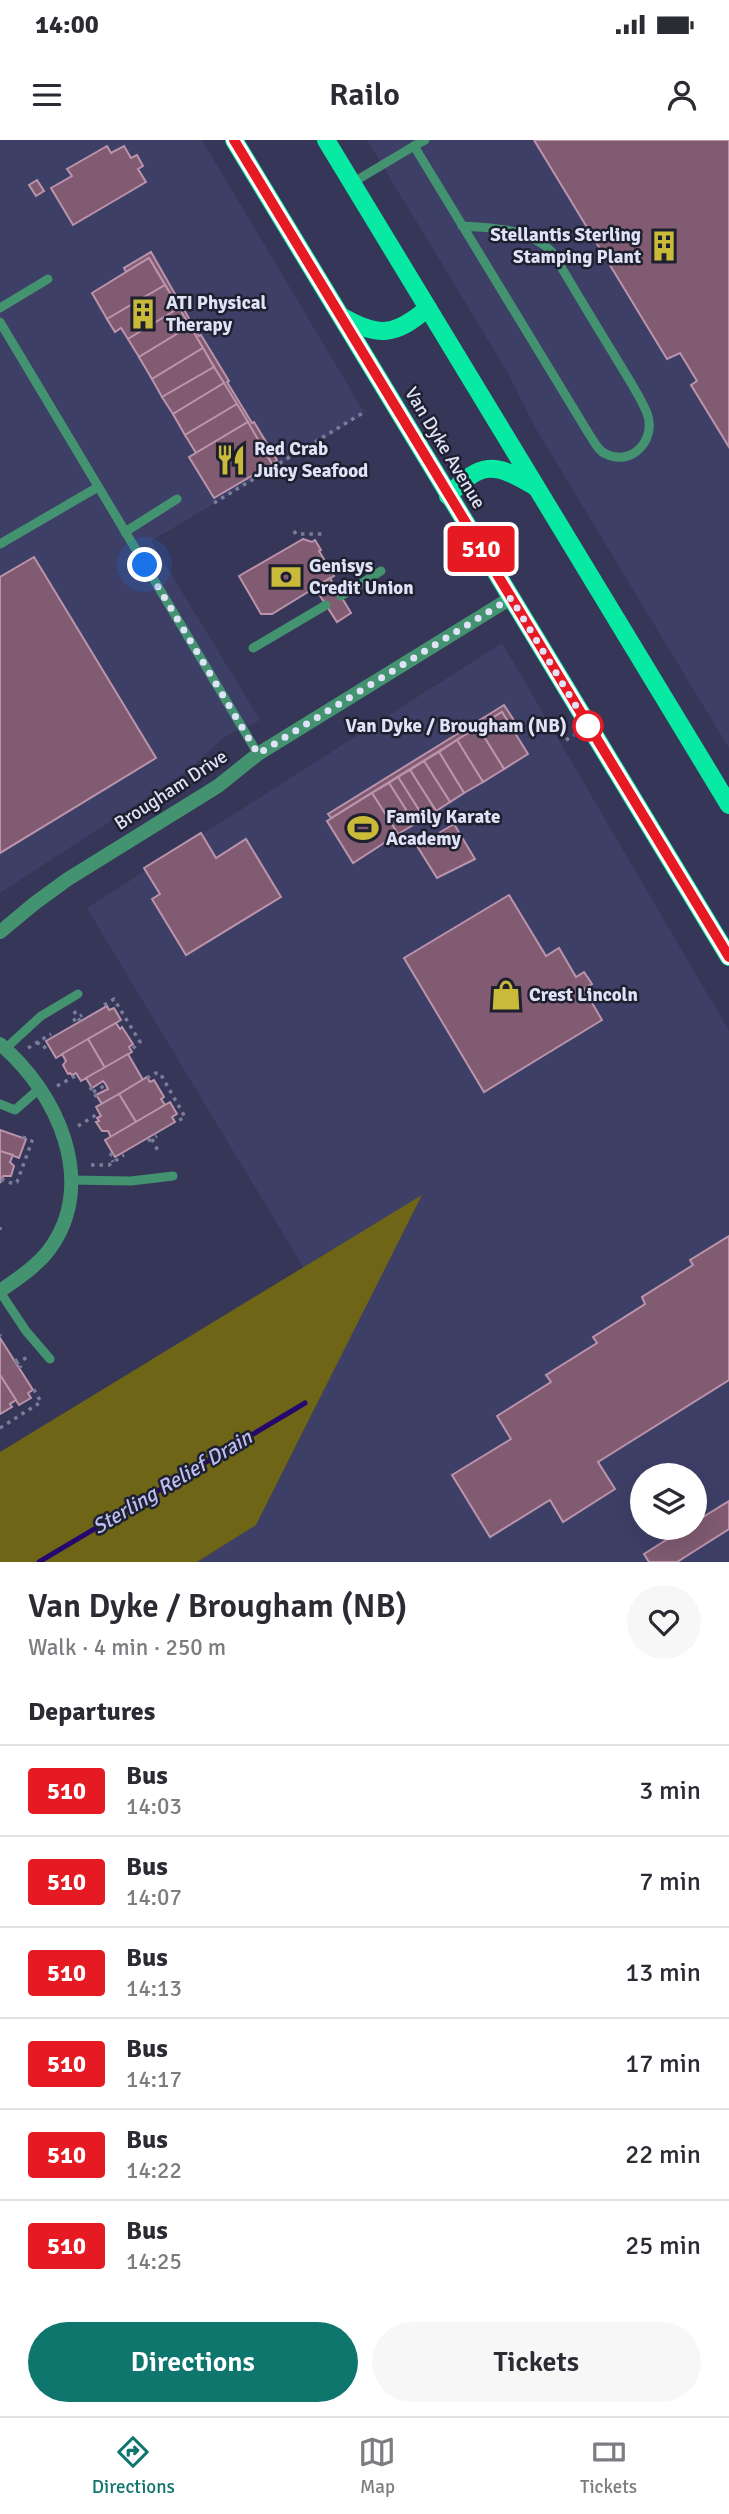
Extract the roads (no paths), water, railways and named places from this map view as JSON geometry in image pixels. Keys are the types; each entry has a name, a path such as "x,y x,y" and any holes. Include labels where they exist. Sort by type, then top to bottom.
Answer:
{"main road":[{"name":"Van Dyke Avenue","path":"234,140 729,957"},
{"path":"326,140 729,805"},
{"path":"341,316 362,328 379,332 393,331 409,325 428,307"},
{"path":"448,496 468,476 480,470 495,468 511,472 537,488"}],"street":[{"name":"Brougham Drive","path":"0,932 68,879 218,786 258,754 511,598"},
{"path":"0,1292 49,1250 66,1215 71,1180 64,1134 39,1089 2,1047"}],"lane":[{"path":"352,183 425,140"},
{"path":"414,146 462,226 599,449 608,455 623,456 638,451 648,439 648,415 552,252 542,241 524,234 462,226"},
{"path":"0,308 48,279"},
{"path":"0,322 258,754"},
{"path":"0,544 98,487"},
{"path":"125,532 177,499"},
{"path":"341,596 382,571"},
{"path":"253,649 326,605"},
{"path":"2,1047 41,1016 78,994"},
{"path":"0,1104 15,1110 39,1089"},
{"path":"71,1180 131,1181 173,1176"},
{"path":"0,1292 26,1331 50,1359"}],"waterway":[{"name":"Sterling Relief Drain","path":"39,1562 305,1403"}],"place":[{"name":"Stellantis Sterling Stamping Plant","path":"664,246"},
{"name":"ATI Physical Therapy","path":"143,314"},
{"name":"Red Crab Juicy Seafood","path":"231,460"},
{"name":"Genisys Credit Union","path":"286,577"},
{"name":"Van Dyke / Brougham (NB)","path":"588,726"},
{"name":"Family Karate Academy","path":"363,828"},
{"name":"Crest Lincoln","path":"506,995"}]}
